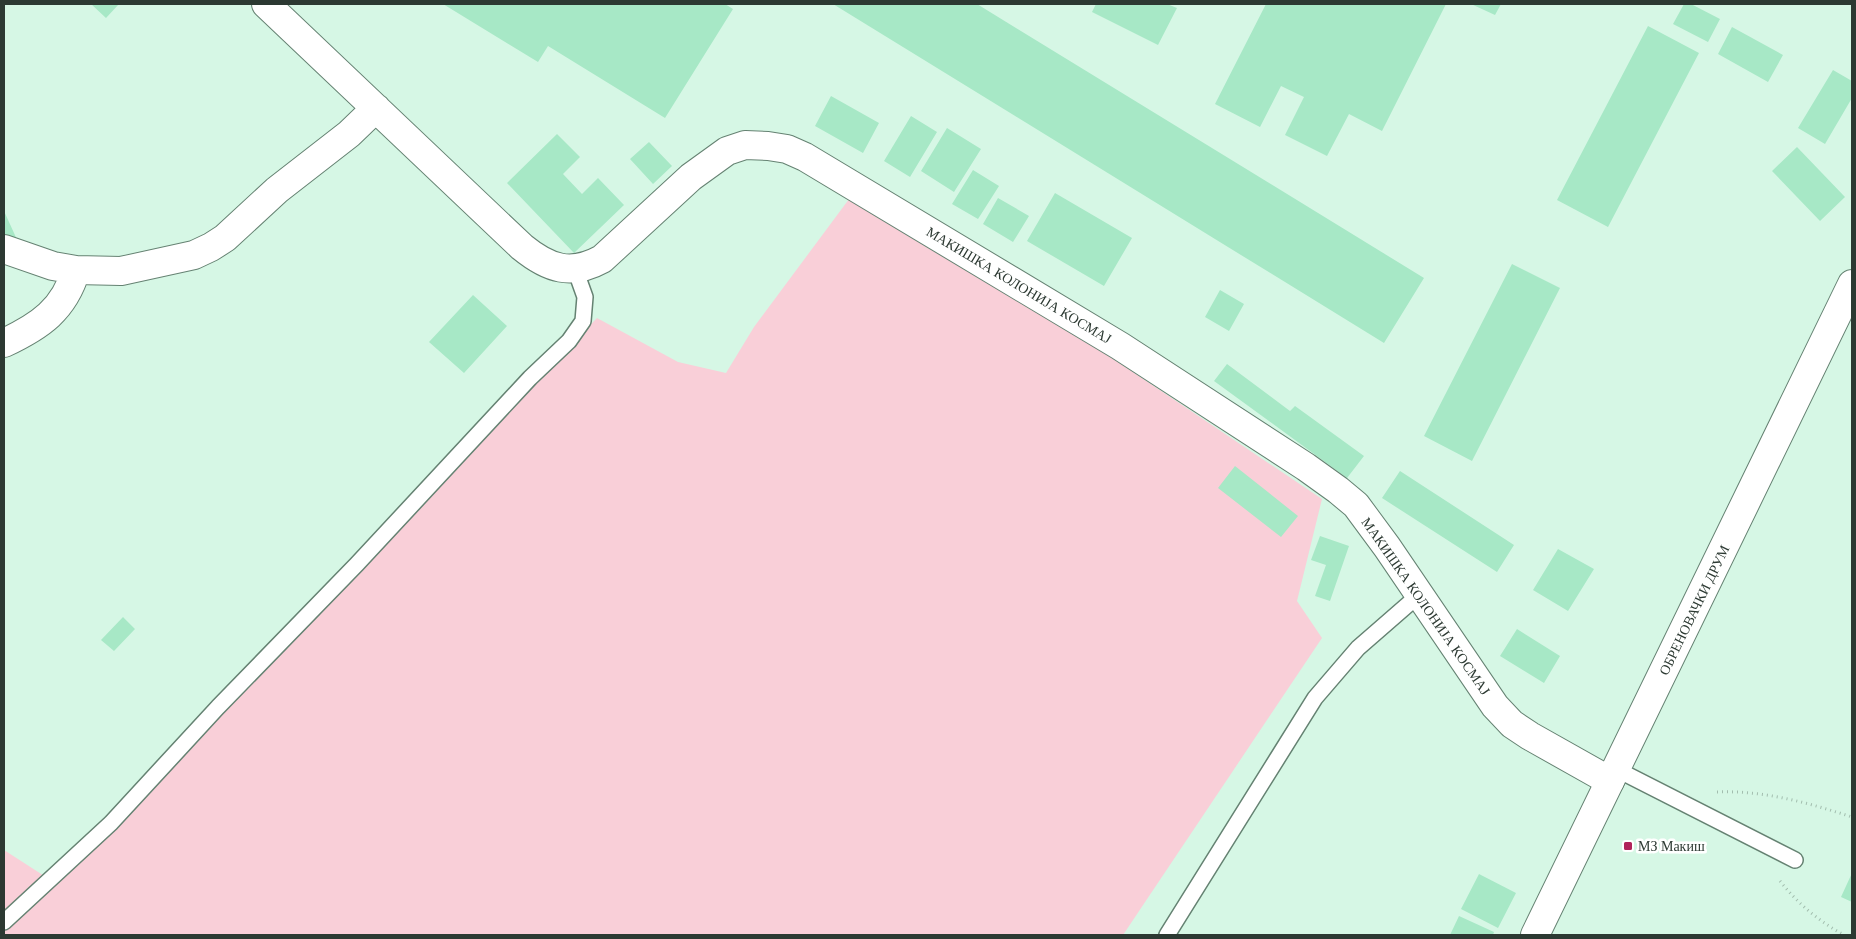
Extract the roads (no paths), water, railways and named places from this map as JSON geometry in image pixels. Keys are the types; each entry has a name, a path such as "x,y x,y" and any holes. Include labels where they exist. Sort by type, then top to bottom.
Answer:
{"street":[{"name":"МАКИШКА КОЛОНИЈА КОСМАЈ","path":"266,4 527,251 549,264 574,269 586,267 602,259 712,160 726,151 745,145 787,149 858,187 1120,346 1306,467 1356,505 1420,594 1495,706 1512,724 1530,736 1613,775"},
{"path":"4,249 53,266 76,270 121,271 194,255 211,248 225,238 277,190 349,134 376,108"},
{"path":"4,343 31,331 56,310 71,286 76,270"},
{"name":"ОБРЕНОВАЧКИ ДРУМ","path":"1535,935 1852,284"}],"lane":[{"path":"4,922 111,823 218,707 357,564 530,378 569,341 582,321 585,297 574,269"},
{"path":"1167,935 1315,698 1358,648 1420,594"},
{"path":"1613,775 1666,795 1794,860"}],"place":[{"name":"МЗ Макиш","path":"1628,846"}]}
